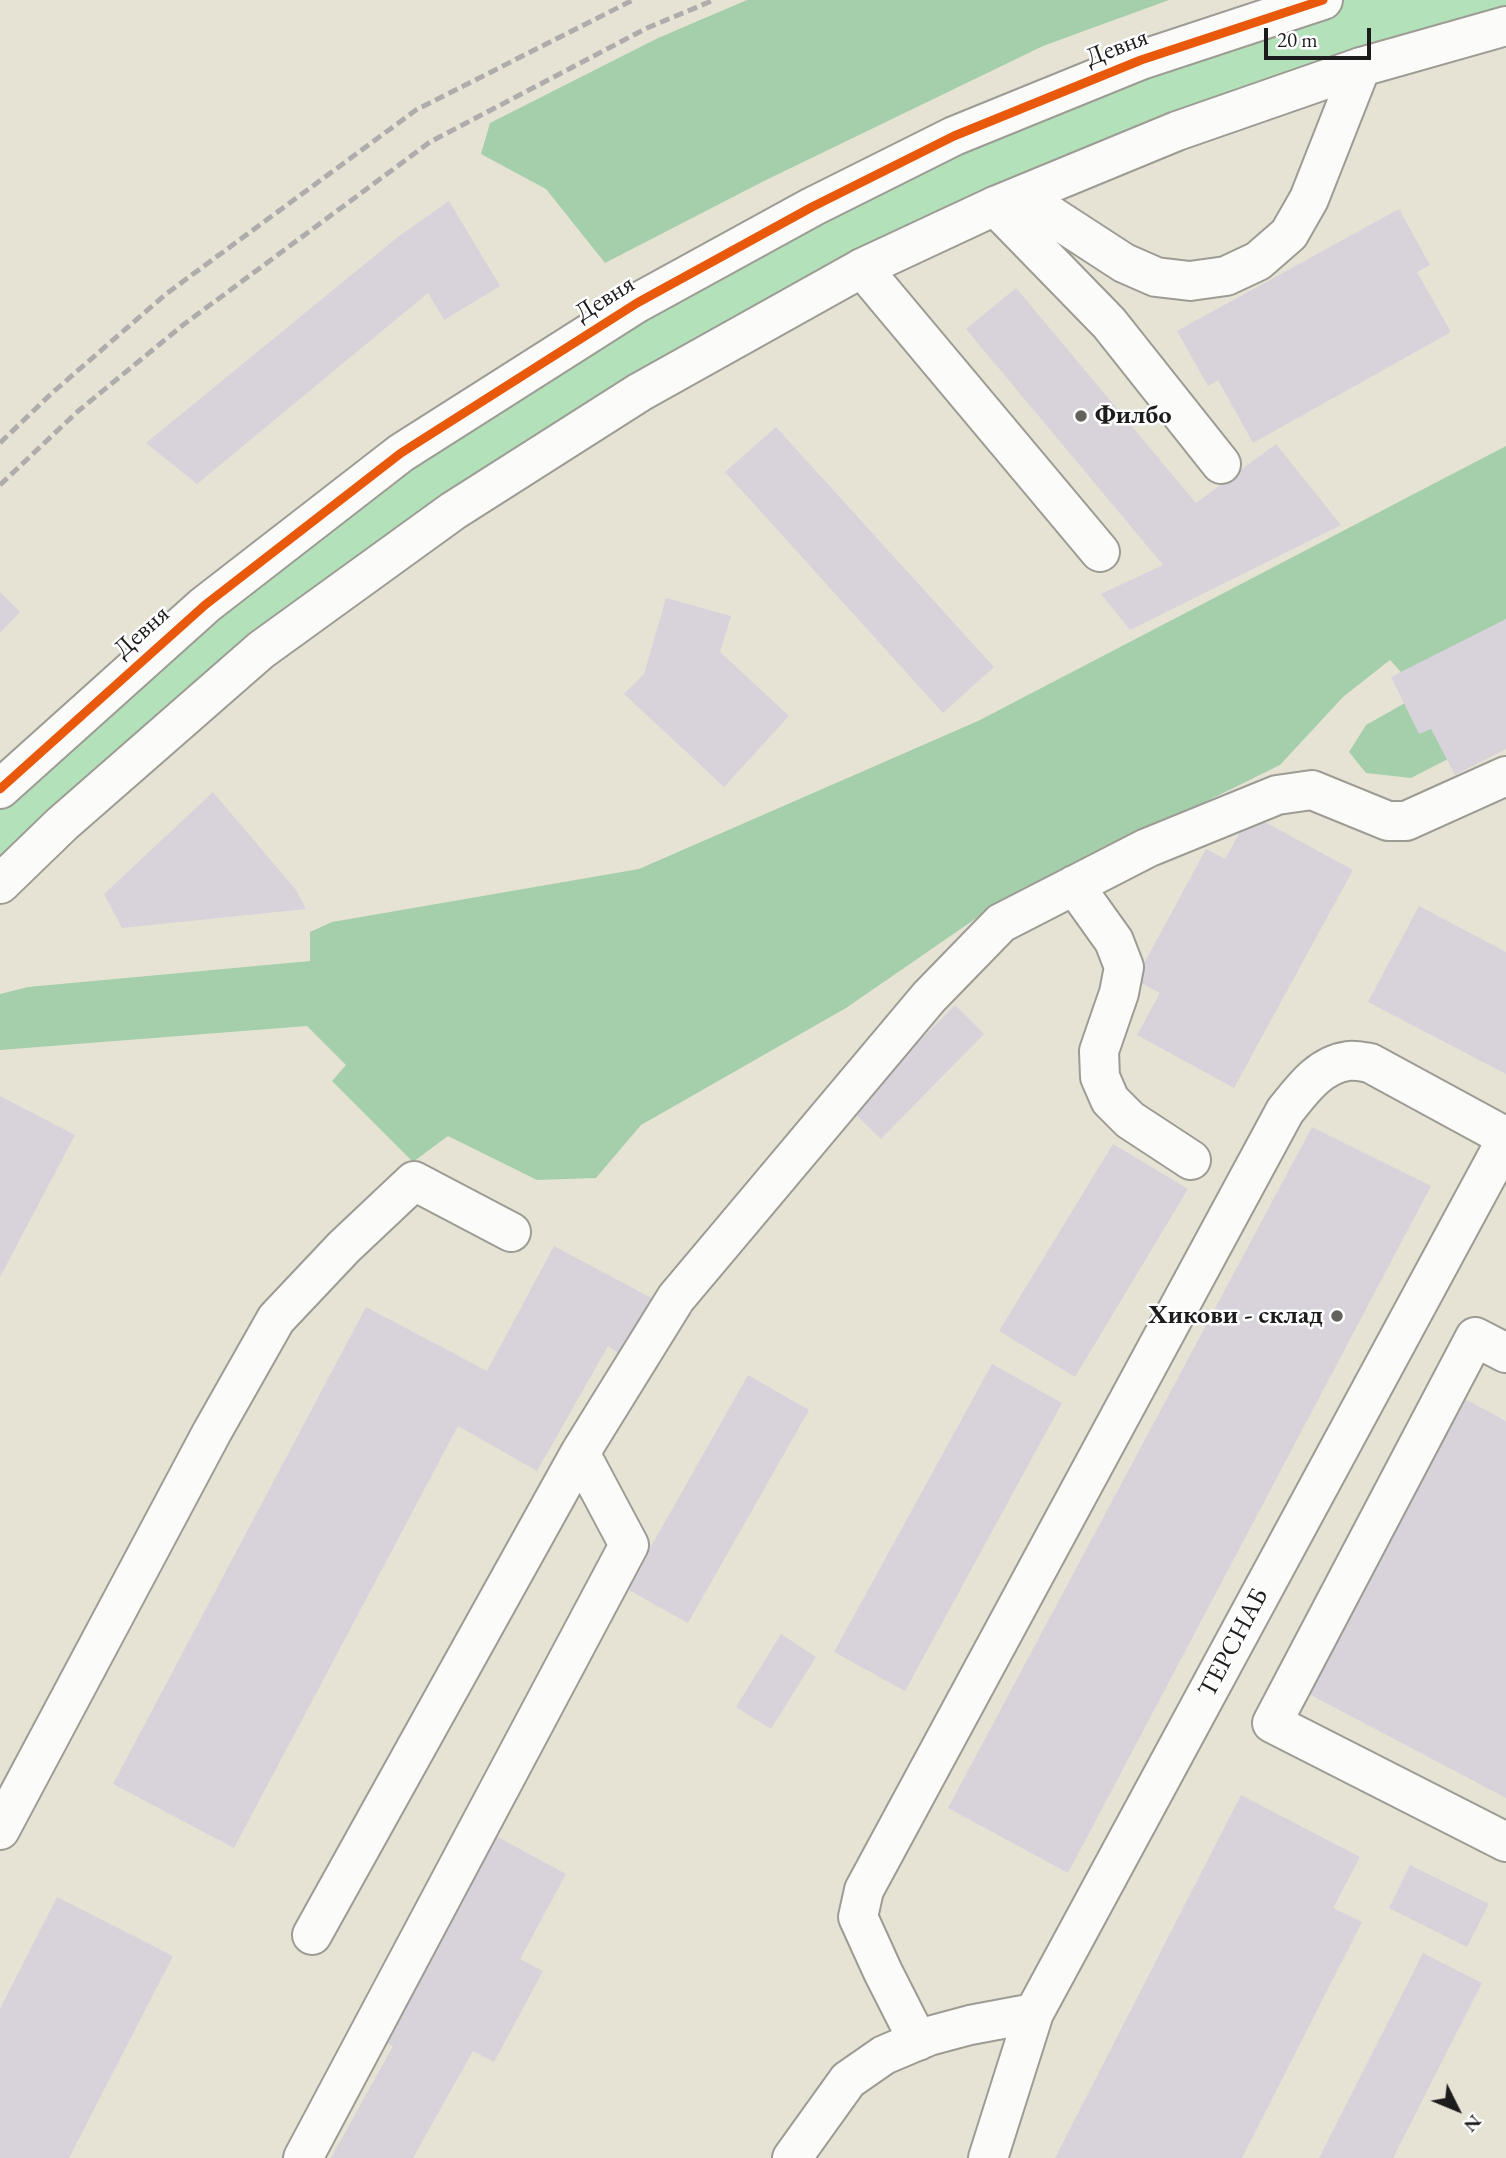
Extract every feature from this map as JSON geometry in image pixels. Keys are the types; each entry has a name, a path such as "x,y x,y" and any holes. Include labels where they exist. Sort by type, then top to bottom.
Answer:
{"main road":[{"name":"Девня","path":"0,789 205,604 401,453 637,303 812,207 954,136 1141,60 1324,0"},
{"path":"0,884 62,824 261,650 442,519 640,391 862,268 1008,201 1177,131 1361,67 1497,32"},
{"path":"1008,201 1124,263 1156,276 1190,281 1226,276 1258,261 1289,234 1309,199 1361,67"},
{"path":"1008,201 1221,464"},
{"path":"862,268 1100,552"},
{"path":"312,1935 580,1453 676,1298 929,997 1001,923 1146,848 1277,795 1311,790 1388,821 1406,821 1506,776"},
{"path":"1074,886 1114,941 1124,967 1119,993 1099,1051 1100,1077 1110,1100 1130,1120 1191,1160"},
{"path":"918,2041 858,1917 864,1890 1285,1111 1309,1080 1333,1066 1349,1061 1370,1063 1506,1139"},
{"name":"ТЕРСНАБ","path":"988,2158 1034,2013 1506,1139"},
{"path":"0,1830 212,1432 276,1319 344,1247 414,1181 511,1232"},
{"path":"1506,1353 1475,1337 1272,1723 1506,1842"},
{"path":"303,2158 629,1545 580,1453"},
{"path":"792,2158 848,2080 884,2055 929,2036 1034,2013"}],"green space":[{"path":"747,0 1169,0 1043,46 764,181 605,263 546,189 481,154 490,123 658,38"},
{"path":"1323,0 1506,0 1506,26 996,206 453,511 0,884 0,789 401,453 812,207"},
{"path":"1506,446 1506,729 1411,778 1366,773 1349,752 1366,725 1421,694 1390,660 1343,697 1280,765 994,906 846,1008 641,1125 596,1178 537,1180 448,1136 413,1162 332,1081 346,1065 307,1026 0,1050 0,994 28,987 310,961 310,932 332,922 639,869 978,721"}],"building":[{"path":"449,201 500,286 444,320 428,293 197,484 146,443 399,236"},
{"path":"1399,209 1430,265 1417,272 1451,332 1253,443 1218,380 1208,386 1177,331"},
{"path":"1016,288 1196,503 1276,444 1341,525 1130,630 1101,594 1163,565 966,329"},
{"path":"776,427 994,667 943,713 725,472"},
{"path":"0,592 20,612 0,633"},
{"path":"666,598 731,616 720,652 789,716 724,787 624,694 644,674"},
{"path":"1506,619 1506,749 1455,775 1431,729 1419,734 1391,677"},
{"path":"213,792 296,890 306,909 122,928 104,894"},
{"path":"1250,814 1353,870 1234,1088 1137,1035 1160,993 1135,980 1206,849 1225,859"},
{"path":"1419,906 1506,952 1506,1074 1368,1002"},
{"path":"955,1005 984,1034 881,1139 851,1110"},
{"path":"0,1096 75,1135 0,1277"},
{"path":"1312,1127 1431,1186 1068,1873 948,1808"},
{"path":"1113,1144 1188,1189 1075,1377 999,1331"},
{"path":"554,1246 659,1302 621,1355 608,1346 537,1471 458,1426 234,1848 113,1784 366,1307 487,1371"},
{"path":"992,1364 1062,1403 905,1691 834,1652"},
{"path":"748,1375 809,1410 688,1623 627,1589"},
{"path":"1465,1399 1506,1421 1506,1798 1309,1694"},
{"path":"781,1634 816,1657 771,1729 736,1707"},
{"path":"1241,1795 1360,1857 1333,1908 1362,1922 1242,2158 1055,2158"},
{"path":"492,1834 566,1874 520,1959 543,1971 494,2062 473,2051 413,2158 331,2158 393,2046 381,2039"},
{"path":"1410,1865 1489,1904 1467,1947 1389,1908"},
{"path":"57,1897 173,1956 69,2158 0,2158 0,2009"},
{"path":"1423,1953 1482,1983 1393,2158 1319,2158"}],"railway":[{"path":"0,443 52,393 166,294 416,110 633,0"},
{"path":"0,485 77,412 183,325 430,142 647,28 714,0"}],"cycle path":[{"path":"0,789 205,605 401,453 637,303 812,207 954,136 1141,60 1323,0"}],"place":[{"name":"Филбо","path":"1081,416"},
{"name":"Хикови - склад","path":"1337,1316"}]}
